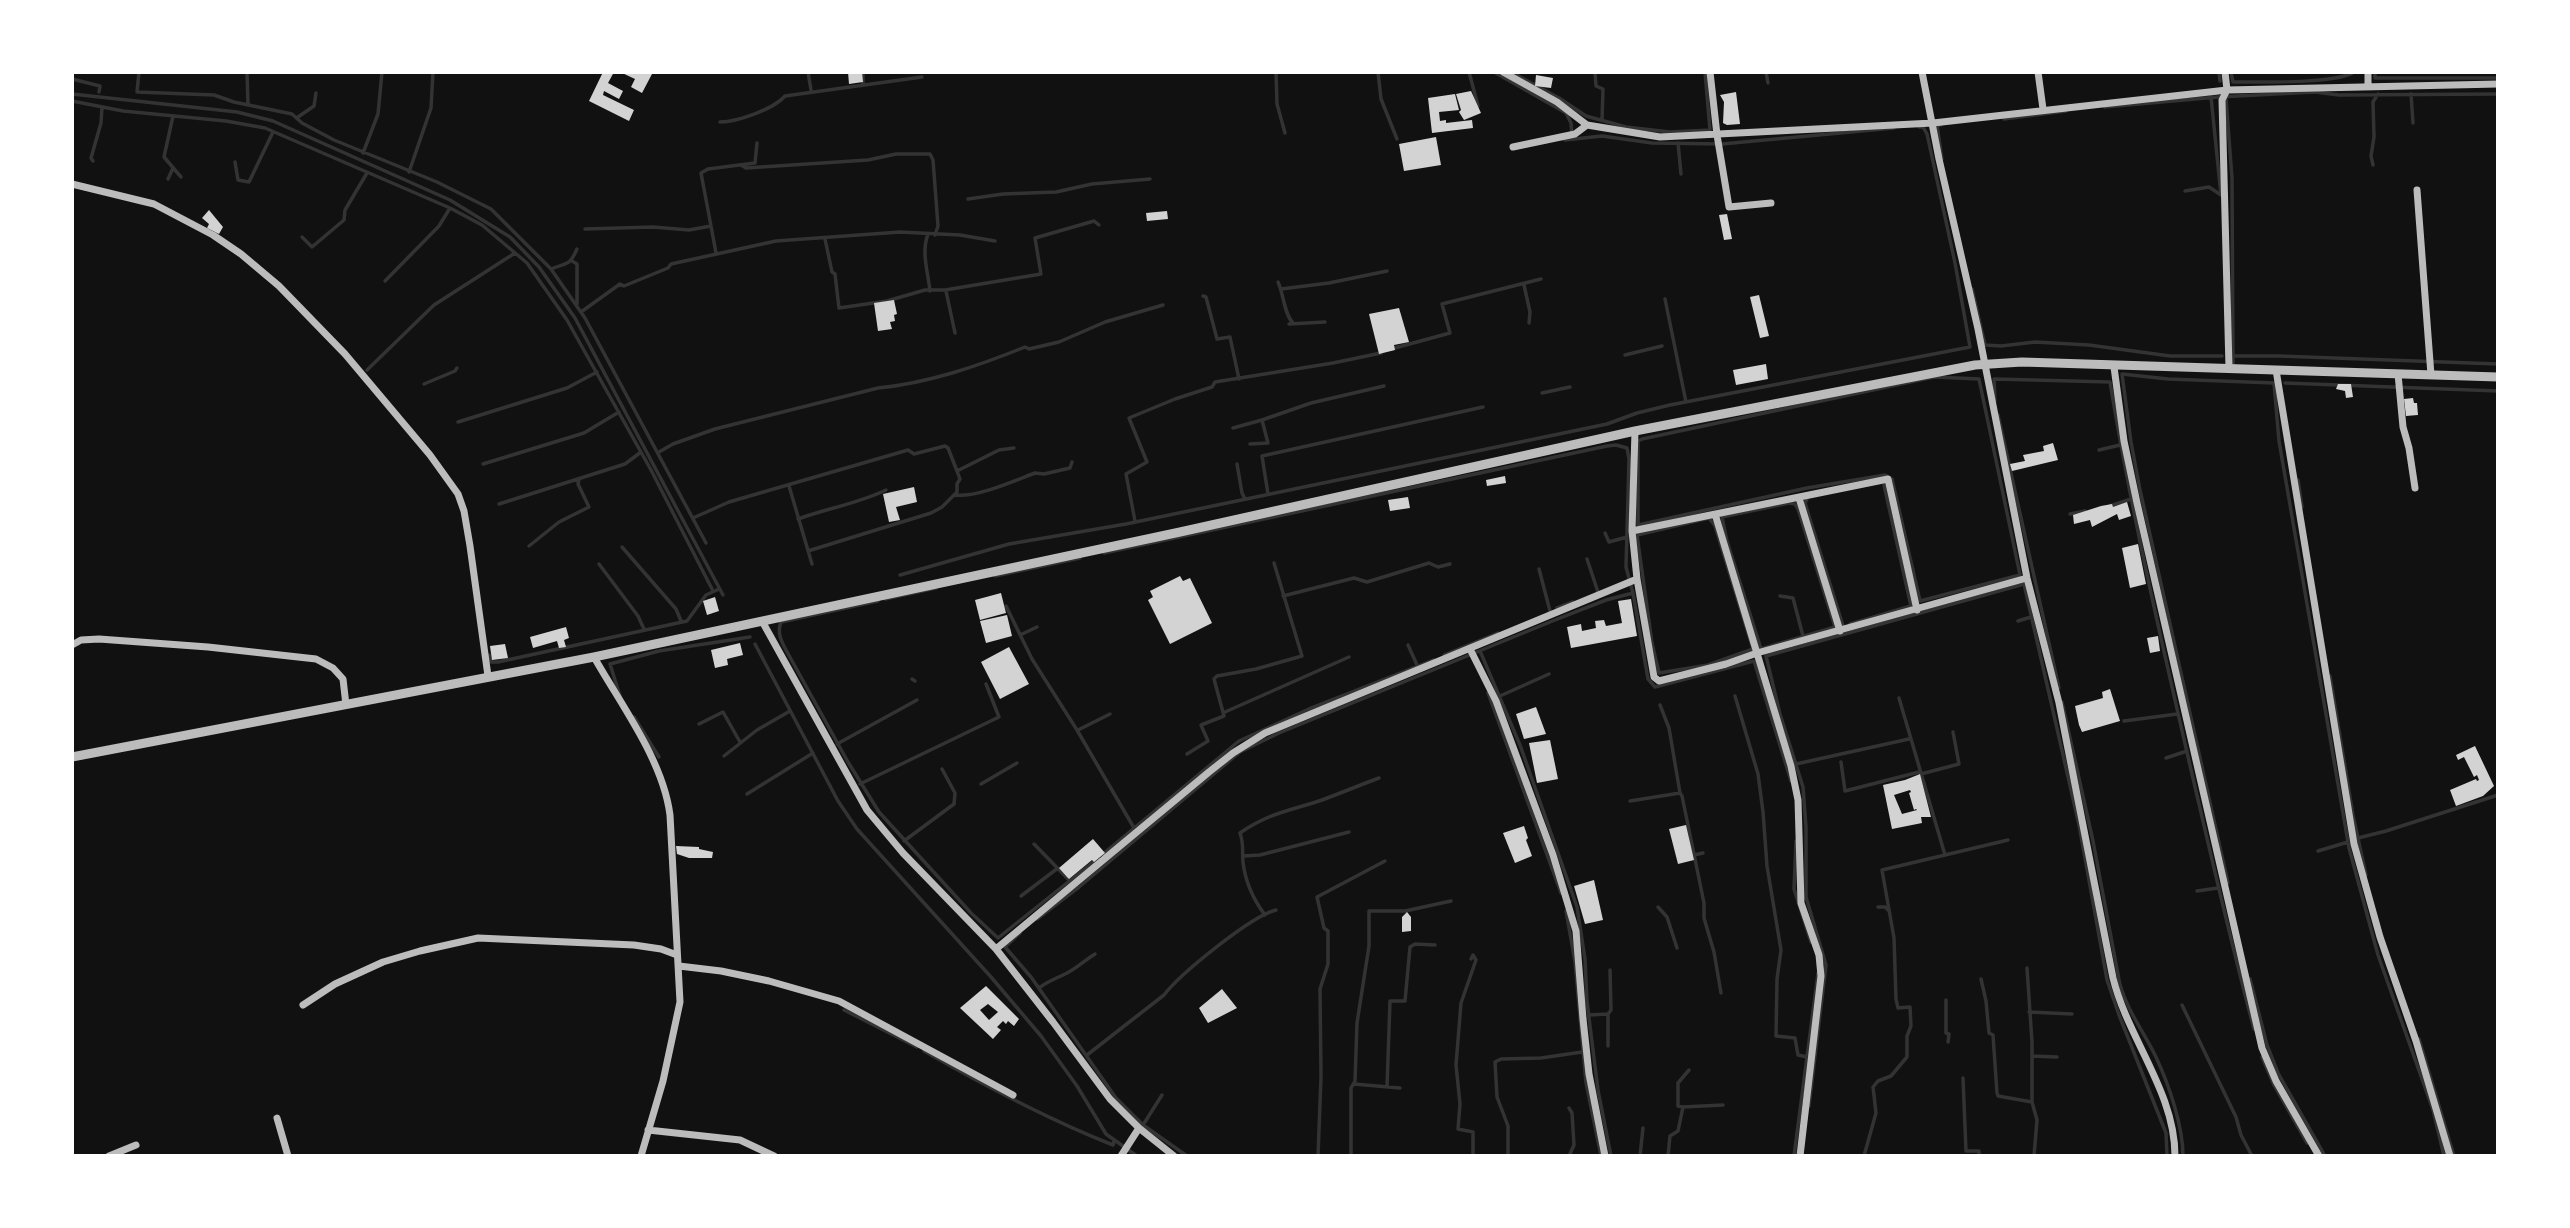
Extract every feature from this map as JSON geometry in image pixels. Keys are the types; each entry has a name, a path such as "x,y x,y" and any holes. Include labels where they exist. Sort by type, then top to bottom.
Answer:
{"street":[{"path":"1503,72 1557,102 1587,125 1660,137 1933,122 2227,90 2498,84"},
{"path":"1710,72 1729,206 1771,203"},
{"path":"1922,72 1939,159 1961,245 2027,578 2059,703 2117,994 2159,1088 2174,1132 2175,1156"},
{"path":"2038,72 2043,109"},
{"path":"2225,72 2227,90 2222,100 2229,368"},
{"path":"2368,72 2368,87"},
{"path":"1513,147 1575,134 1587,125"},
{"path":"72,184 154,204 213,235 279,286 345,354 430,455 458,494 464,511 488,676"},
{"path":"2417,190 2431,375"},
{"path":"72,757 594,657 1180,532 1635,431 1904,377 2022,362 2498,377"},
{"path":"2114,367 2124,440 2137,503 2262,1048 2276,1081 2319,1156"},
{"path":"2276,370 2354,844 2380,937 2424,1065 2450,1156"},
{"path":"2398,374 2403,427 2415,488"},
{"path":"1635,431 1632,531 1637,579 1654,677 1659,681 2027,578"},
{"path":"1632,531 1888,479 1917,610"},
{"path":"1799,498 1840,631"},
{"path":"1715,514 1796,789 1801,844 1799,892 1821,965 1816,1034 1800,1156"},
{"path":"996,950 1233,753 1265,733 1637,579"},
{"path":"762,621 867,810 903,853 996,950 1054,1022 1110,1099 1139,1128 1174,1156"},
{"path":"72,645 81,640 99,639 208,646 316,659 333,667 342,679 346,705"},
{"path":"1471,649 1496,701 1553,855 1576,930 1589,1074 1605,1156"},
{"path":"594,657 646,750 666,792 673,852 680,1002 641,1156"},
{"path":"303,1005 335,984 383,962 478,938 634,945 661,949 677,955"},
{"path":"679,966 769,981 839,1002 1013,1095"},
{"path":"277,1118 288,1156"},
{"path":"1121,1156 1139,1128"},
{"path":"648,1130 740,1140 774,1156"},
{"path":"109,1156 136,1145"}],"building":[{"path":"603,72 614,72 608,83 623,91 619,99 604,91 603,95 634,110 629,121 589,101"},
{"path":"620,72 652,74 642,93 631,87 635,79"},
{"path":"848,72 862,72 863,82 849,84"},
{"path":"1536,75 1553,78 1551,88 1535,86"},
{"path":"1471,91 1481,113 1464,120 1459,112 1461,110 1456,94"},
{"path":"1736,92 1740,124 1727,125 1723,123 1724,102 1720,95"},
{"path":"1455,94 1459,110 1439,112 1440,121 1446,120 1446,123 1472,120 1473,128 1432,133 1428,98"},
{"path":"1436,137 1441,165 1404,171 1399,144"},
{"path":"209,210 223,227 219,234 207,228 209,224 202,218"},
{"path":"1167,211 1168,219 1147,221 1146,213"},
{"path":"1727,214 1732,239 1724,240 1719,215"},
{"path":"1759,295 1769,336 1760,338 1750,297"},
{"path":"894,300 897,314 894,315 895,321 890,322 892,329 878,331 874,303"},
{"path":"1399,308 1409,342 1394,345 1395,350 1379,354 1369,314"},
{"path":"1766,364 1768,379 1736,385 1733,370"},
{"path":"2338,384 2351,384 2353,397 2346,398 2345,391 2336,389"},
{"path":"2413,398 2414,403 2417,403 2418,415 2406,416 2404,399"},
{"path":"2053,443 2058,460 2012,471 2010,464 2025,461 2023,455 2044,451 2043,446"},
{"path":"1505,476 1506,483 1487,486 1486,480"},
{"path":"914,487 917,502 896,507 900,520 889,522 883,494"},
{"path":"1408,497 1410,508 1390,511 1388,500"},
{"path":"2127,502 2131,516 2119,520 2117,514 2092,527 2090,520 2074,524 2073,515 2101,506 2112,504 2113,507"},
{"path":"2138,544 2146,584 2130,588 2122,548"},
{"path":"1180,576 1183,581 1190,578 1212,623 1170,644 1148,600 1153,597 1150,591"},
{"path":"1001,593 1006,613 980,620 975,600"},
{"path":"715,597 719,611 707,615 703,601"},
{"path":"1631,599 1637,636 1571,648 1567,627 1581,624 1582,631 1596,628 1595,621 1604,620 1606,626 1622,623 1618,601"},
{"path":"1007,615 1012,636 986,643 980,621"},
{"path":"566,627 569,638 564,640 566,647 559,648 557,641 533,648 530,637"},
{"path":"2158,636 2160,651 2150,653 2147,638"},
{"path":"740,643 743,655 727,659 728,665 715,668 711,650"},
{"path":"505,644 508,658 492,660 490,646"},
{"path":"1009,647 1029,684 1000,699 981,662"},
{"path":"2110,689 2120,721 2082,732 2075,706 2103,698 2102,692"},
{"path":"1536,707 1546,734 1524,739 1516,714"},
{"path":"1550,740 1558,779 1537,783 1529,743"},
{"path":"2475,746 2494,786 2483,796 2456,806 2450,790 2479,780 2477,775 2474,777 2464,757 2458,760 2456,755"},
{"path":"1920,774 1931,817 1921,817 1922,823 1892,829 1883,785","holes":["1910,790 1909,793 1914,810 1917,810 1902,814 1894,795"]},
{"path":"1686,825 1694,860 1678,864 1669,829"},
{"path":"1524,826 1532,856 1515,863 1503,833"},
{"path":"1093,839 1105,853 1069,879 1059,868"},
{"path":"676,846 699,847 713,852 712,858 689,858 677,854"},
{"path":"1594,880 1603,920 1585,924 1574,886"},
{"path":"1407,912 1411,917 1411,931 1402,932 1402,917"},
{"path":"986,986 1019,1019 1014,1026 1003,1021 997,1027 1001,1030 993,1039 960,1008","holes":["988,1004 998,1012 989,1020 980,1010"]},
{"path":"1222,989 1237,1008 1208,1023 1199,1008"}],"waterway":[{"path":"139,72 137,92 214,95 292,114 302,123 334,140 437,182 491,209 551,269 585,318 706,543"},
{"path":"247,72 248,105"},
{"path":"363,153 378,114 382,72"},
{"path":"409,172 431,108 433,72"},
{"path":"808,72 811,90"},
{"path":"863,72 863,84"},
{"path":"1276,72 1277,104 1285,133"},
{"path":"1378,72 1381,99 1397,139"},
{"path":"1469,72 1478,106"},
{"path":"1494,72 1566,113 1571,123 1572,135"},
{"path":"1511,72 1586,116 1626,127 1670,132 1710,130 1705,72"},
{"path":"1595,72 1596,86 1603,89 1602,120"},
{"path":"1766,72 1768,83"},
{"path":"2219,72 2220,81"},
{"path":"2231,72 2233,82 2331,79 2354,72"},
{"path":"2375,72 2375,78 2498,78"},
{"path":"720,122 755,114 773,106 785,96 922,77"},
{"path":"72,79 100,86 99,92"},
{"path":"2105,107 2315,92 2339,95 2498,94"},
{"path":"298,117 314,106 316,93"},
{"path":"72,94 237,112 273,121 450,200 510,237 539,267 575,318 723,595"},
{"path":"2373,165 2373,102 2378,94"},
{"path":"2411,94 2413,123"},
{"path":"2185,191 2209,187 2221,195 2211,97"},
{"path":"2226,99 2232,178 2233,365"},
{"path":"72,101 123,111 226,121 265,128 450,208 482,225 527,263 567,320 651,470 712,589"},
{"path":"93,161 91,158 101,123 102,107"},
{"path":"2004,119 2066,111"},
{"path":"173,116 164,157 181,177"},
{"path":"1941,125 1937,125 1942,159"},
{"path":"900,575 1009,544 1126,524 1607,424 1670,405 1970,347 1927,134 1923,127 1919,127"},
{"path":"1565,140 1602,136 1652,143 1722,144 1894,128"},
{"path":"235,162 238,180 249,182 273,132"},
{"path":"711,226 701,173 708,169 755,163 757,143"},
{"path":"1678,143 1681,174"},
{"path":"741,165 746,168 868,160 896,154 930,154 933,160 938,226 935,235"},
{"path":"168,179 173,168"},
{"path":"302,237 312,247 344,220 345,210 367,173"},
{"path":"968,199 1003,194 1056,192 1092,184 1150,179"},
{"path":"385,281 439,226 450,208"},
{"path":"825,239 832,272 835,274 839,308 887,301 925,290 945,290 1041,274 1035,238 1094,221 1099,225"},
{"path":"585,229 653,227 689,230 711,226 716,253"},
{"path":"581,312 620,284 624,286 668,268 671,264 776,241 900,232 960,235 995,241"},
{"path":"928,234 925,255 930,291"},
{"path":"551,269 569,261 577,249"},
{"path":"367,370 434,305 515,253"},
{"path":"572,261 577,264 577,304"},
{"path":"1281,289 1329,283 1387,271"},
{"path":"1391,349 1450,333 1442,304 1541,279"},
{"path":"1278,282 1293,323"},
{"path":"1524,285 1530,312 1529,323"},
{"path":"1972,289 1985,345 2035,342 2089,345 2170,356 2222,356"},
{"path":"946,291 955,333"},
{"path":"1203,296 1206,297 1217,339 1230,337 1239,379"},
{"path":"1665,299 1686,402"},
{"path":"659,452 715,429 878,388 953,373 1025,347 1029,349 1059,342 1105,322 1163,305"},
{"path":"1289,324 1325,322"},
{"path":"1625,355 1662,346"},
{"path":"1135,521 1126,474 1147,462 1129,418 1212,387 1215,382 1381,353"},
{"path":"2232,356 2498,364"},
{"path":"424,384 457,368"},
{"path":"458,422 567,388 597,372"},
{"path":"2228,883 2140,490 2122,374 2168,379 2274,383 2279,441 2349,848 2378,955 2433,1110 2444,1156"},
{"path":"1934,377 1979,379 2020,575 1920,601 1892,479 1885,475 1807,488 1638,525 1638,441 1934,377"},
{"path":"1995,401 1994,379 2110,382 2157,619 2220,895 2254,1029"},
{"path":"2285,383 2498,391"},
{"path":"1250,444 1268,443 1262,420 1311,403 1384,386"},
{"path":"1542,393 1570,387"},
{"path":"1268,494 1262,456 1483,407"},
{"path":"483,464 584,433 619,412"},
{"path":"1998,415 2059,688"},
{"path":"1233,428 1262,420"},
{"path":"2099,450 2120,445"},
{"path":"693,518 729,502 908,450 914,454 945,446 957,471"},
{"path":"1104,553 1607,446 1627,448 1626,567 1648,679 1655,687 1754,661 1791,781"},
{"path":"808,551 931,513 942,507 957,492 960,479 957,471 999,450 1014,448"},
{"path":"499,504 625,464 641,452"},
{"path":"954,495 984,491 1035,473 1044,474 1070,468 1072,462"},
{"path":"1237,464 1245,499"},
{"path":"529,546 559,522 589,507 578,484 579,479"},
{"path":"2298,480 2302,507"},
{"path":"1850,624 1911,606 1884,485"},
{"path":"789,486 812,564"},
{"path":"798,519 886,490"},
{"path":"1807,499 1805,503 1843,626"},
{"path":"2110,506 2131,499"},
{"path":"1789,503 1795,504 1798,509 1835,627 1761,649 1722,517 1789,503"},
{"path":"2070,514 2085,511"},
{"path":"1709,518 1715,526 1753,649 1708,665 1659,673 1652,643 1637,535 1709,518"},
{"path":"1605,533 1609,542 1627,537"},
{"path":"622,547 676,609 681,621"},
{"path":"995,576 1080,558"},
{"path":"1587,559 1598,592"},
{"path":"1187,754 1208,741 1201,725 1224,716 1214,679 1217,676 1256,669 1302,656 1274,563"},
{"path":"1283,596 1354,578 1367,582 1429,563 1438,567 1450,564"},
{"path":"599,564 638,616 644,629"},
{"path":"1539,569 1550,611"},
{"path":"1809,1106 1826,965 1806,897 1803,787 1780,714 1766,656 2024,584 2079,825 2107,980 2166,1133 2167,1156"},
{"path":"885,599 936,588"},
{"path":"489,655 491,662 498,662 687,621 706,595 719,589"},
{"path":"1037,919 1240,752 1279,733 1555,620 1606,600 1633,593"},
{"path":"1780,596 1793,598"},
{"path":"1793,598 1803,636"},
{"path":"878,601 781,622 779,629 786,650 879,812 971,913 998,938 1097,859"},
{"path":"1557,608 1573,602"},
{"path":"1006,606 1032,659 1134,828"},
{"path":"2018,621 2031,617"},
{"path":"1020,635 1037,627"},
{"path":"1444,655 1498,633"},
{"path":"620,696 610,664 659,651 750,637"},
{"path":"755,644 838,801 857,829 1041,1036 1077,1086 1106,1134 1137,1156"},
{"path":"1408,645 1417,665"},
{"path":"1480,651 1520,745 1577,907 1598,1090 1611,1156"},
{"path":"1225,712 1349,657"},
{"path":"1103,854 1239,741 1309,709 1434,660"},
{"path":"1500,696 1549,674"},
{"path":"2330,676 2353,815 2366,875"},
{"path":"860,784 999,717 986,684"},
{"path":"1488,693 1561,893"},
{"path":"1735,696 1758,774 1767,866 1781,950 1777,979 1776,1036 1795,1038 1798,1055 1807,1057"},
{"path":"1899,698 1945,855"},
{"path":"837,744 917,700"},
{"path":"2062,702 2093,841 2120,985 2166,1080 2178,1119 2183,1156"},
{"path":"1660,705 1669,728 1680,793"},
{"path":"724,756 757,730 790,711"},
{"path":"699,724 723,712 740,742"},
{"path":"1078,730 1110,714"},
{"path":"2124,721 2177,714"},
{"path":"634,717 659,757"},
{"path":"1921,774 1959,764 1953,732"},
{"path":"1796,764 1909,739"},
{"path":"2166,758 2187,751"},
{"path":"747,794 813,753"},
{"path":"1841,762 1845,791 1919,772"},
{"path":"981,784 1017,763"},
{"path":"904,841 954,804 955,793 942,769"},
{"path":"1265,915 1257,903 1244,869 1240,833 1270,817 1379,778"},
{"path":"1630,801 1680,793 1682,796 1704,903 1704,918 1714,952 1721,993"},
{"path":"2358,838 2498,795"},
{"path":"1243,856 1260,855 1349,832"},
{"path":"1864,1156 1876,1113 1873,1087 1878,1081 1891,1076 1907,1057 1907,1036 1911,1026 1910,1007 1898,1008 1896,999 1894,938 1882,870 2008,840"},
{"path":"1796,841 1794,889 1811,942"},
{"path":"2318,851 2348,842"},
{"path":"1034,844 1069,880"},
{"path":"1694,855 1703,853"},
{"path":"1318,1156 1320,989 1328,964 1328,931 1324,928 1317,897 1385,861"},
{"path":"1021,896 1058,868"},
{"path":"2197,891 2218,888"},
{"path":"1351,1156 1351,1088 1355,1081 1357,1023 1369,946 1369,911 1405,911 1451,901"},
{"path":"1658,907 1667,917 1677,948"},
{"path":"1878,907 1888,910"},
{"path":"1087,1055 1164,995 1217,947 1250,923 1276,910"},
{"path":"1566,911 1575,962 1586,1083 1601,1156"},
{"path":"1020,933 1005,947 1031,977 1116,1098 1143,1125 1187,1156"},
{"path":"1387,1087 1390,1001 1405,1001 1410,947 1415,944 1435,945"},
{"path":"1039,988 1095,954"},
{"path":"1471,959 1473,955 1476,960 1461,1003 1456,1065 1460,1104 1458,1129 1473,1132 1473,1156"},
{"path":"2027,968 2032,1042 2032,1102 2037,1120 2034,1156"},
{"path":"1608,1046 1610,970"},
{"path":"1794,1156 1818,973"},
{"path":"1981,979 1989,1033 1993,1035 1998,1096 2032,1102"},
{"path":"2250,979 2267,1045 2278,1073 2325,1156"},
{"path":"1946,1000 1948,1042"},
{"path":"2182,1005 2252,1156"},
{"path":"844,1010 917,1047"},
{"path":"2029,1012 2072,1014"},
{"path":"1589,1015 1608,1014"},
{"path":"2419,1039 2454,1156"},
{"path":"924,1051 1040,1113 1113,1145 1114,1141"},
{"path":"1508,1156 1508,1126 1497,1097 1495,1062 1501,1059 1541,1058 1582,1052"},
{"path":"2032,1056 2057,1057"},
{"path":"2262,1057 2274,1085 2307,1143"},
{"path":"1683,1107 1678,1106 1678,1083 1689,1070"},
{"path":"1963,1078 1966,1151 1979,1151 1979,1156"},
{"path":"1354,1084 1400,1088"},
{"path":"1143,1125 1162,1095"},
{"path":"1668,1156 1670,1136 1678,1131 1683,1107 1723,1105"},
{"path":"1569,1108 1572,1113 1574,1145 1569,1156"},
{"path":"1640,1156 1643,1128"}]}
